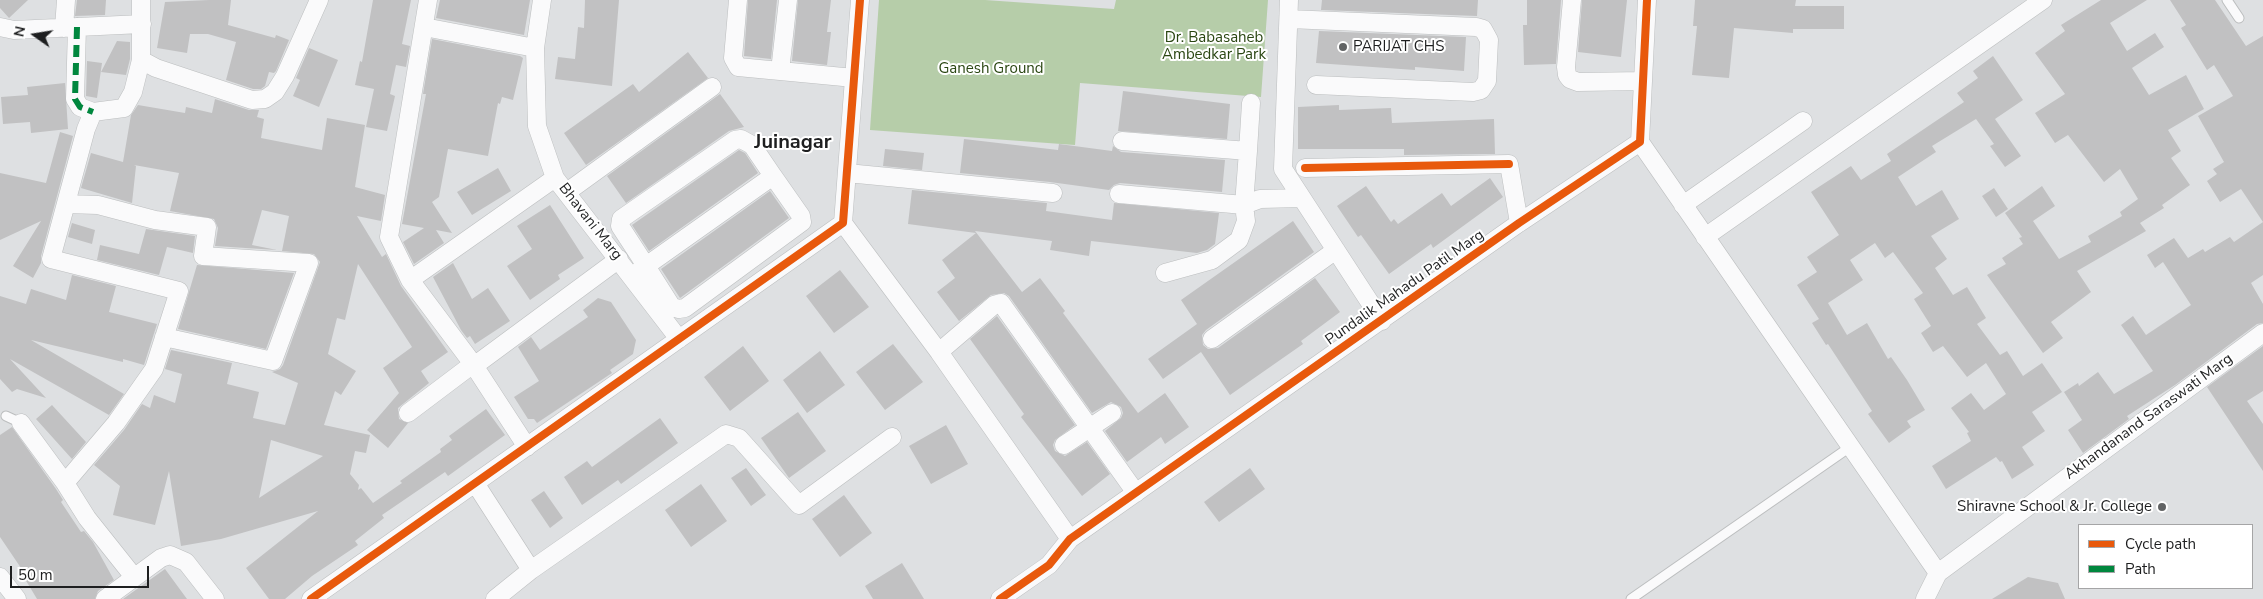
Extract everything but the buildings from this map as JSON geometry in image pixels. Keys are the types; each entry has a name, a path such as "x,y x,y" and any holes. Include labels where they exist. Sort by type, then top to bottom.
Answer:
{"street":[{"path":"66,0 71,27 75,99 80,107 93,112 124,108 133,92 141,60 141,0"},
{"path":"141,60 156,68 252,100 265,99 275,92 285,76 319,0"},
{"path":"428,0 389,237 410,280 474,365 526,447"},
{"name":"Bhavani Marg","path":"542,0 535,48 536,126 555,178 680,339"},
{"path":"738,0 733,58 738,67 854,78"},
{"path":"780,71 788,0"},
{"path":"860,0 843,223 938,352 1070,538"},
{"path":"1289,0 1283,169 1382,321"},
{"path":"1572,0 1566,67 1567,75 1570,79 1578,82 1643,82"},
{"path":"1647,0 1640,142 1938,574"},
{"path":"1705,237 2044,0"},
{"path":"1289,19 1476,27 1483,28 1488,40 1488,81 1481,90 1473,92 1316,85"},
{"path":"0,27 14,30 142,24"},
{"path":"424,27 535,48"},
{"path":"567,192 712,87"},
{"path":"1165,273 1212,260 1239,240 1246,221 1244,205 1251,103"},
{"path":"65,483 116,423 154,369 179,291 51,259 86,129 93,112"},
{"path":"1683,205 1803,121"},
{"path":"735,140 741,140 752,145 773,176 801,216 802,222 685,308 679,309 672,306 620,226 622,219 735,140"},
{"path":"1122,141 1248,151"},
{"name":"Pundalik Mahadu Patil Marg","path":"1000,599 1049,565 1070,538 1382,321 1519,223 1640,142"},
{"path":"1305,168 1509,164 1519,223"},
{"path":"847,173 1053,193"},
{"path":"632,276 773,176"},
{"path":"410,280 555,178"},
{"path":"1119,194 1244,205 1260,199 1302,198"},
{"path":"66,204 98,205 155,220 207,227 204,256 309,263 273,360 164,337"},
{"path":"311,599 843,223"},
{"path":"1212,339 1336,250"},
{"path":"408,413 619,259"},
{"path":"938,352 994,305 1000,303 1136,493"},
{"name":"Akhandanand Saraswati Marg","path":"1925,599 1938,574 2263,333"},
{"path":"1064,445 1112,412"},
{"path":"14,419 65,483 88,518 134,577"},
{"path":"495,599 531,570 726,434 739,438 798,505 892,437"},
{"path":"475,483 531,570"},
{"path":"105,599 161,558 170,555 186,562 215,599"},
{"path":"0,578 17,599"}],"lane":[{"path":"2228,0 2239,18"},
{"path":"1632,599 1850,446"}],"green space":[{"name":"Ganesh Ground","path":"879,0 985,0 1114,9 1116,0 1268,0 1261,97 1080,83 1075,145 870,130"}],"marked path":[{"path":"77,27 75,99 80,107 93,112"}],"cycle path":[{"path":"311,599 843,223 860,0"},
{"path":"1000,599 1049,565 1070,539 1519,223 1640,142 1647,0"},
{"path":"1305,168 1509,164"}],"place":[{"name":"PARIJAT CHS","path":"1343,47"},
{"name":"Shiravne School & Jr. College","path":"2162,507"}],"district":[{"name":"Juinagar","path":"793,143"}],"park label":[{"name":"Dr. Babasaheb Ambedkar Park","path":"1214,46"}]}
